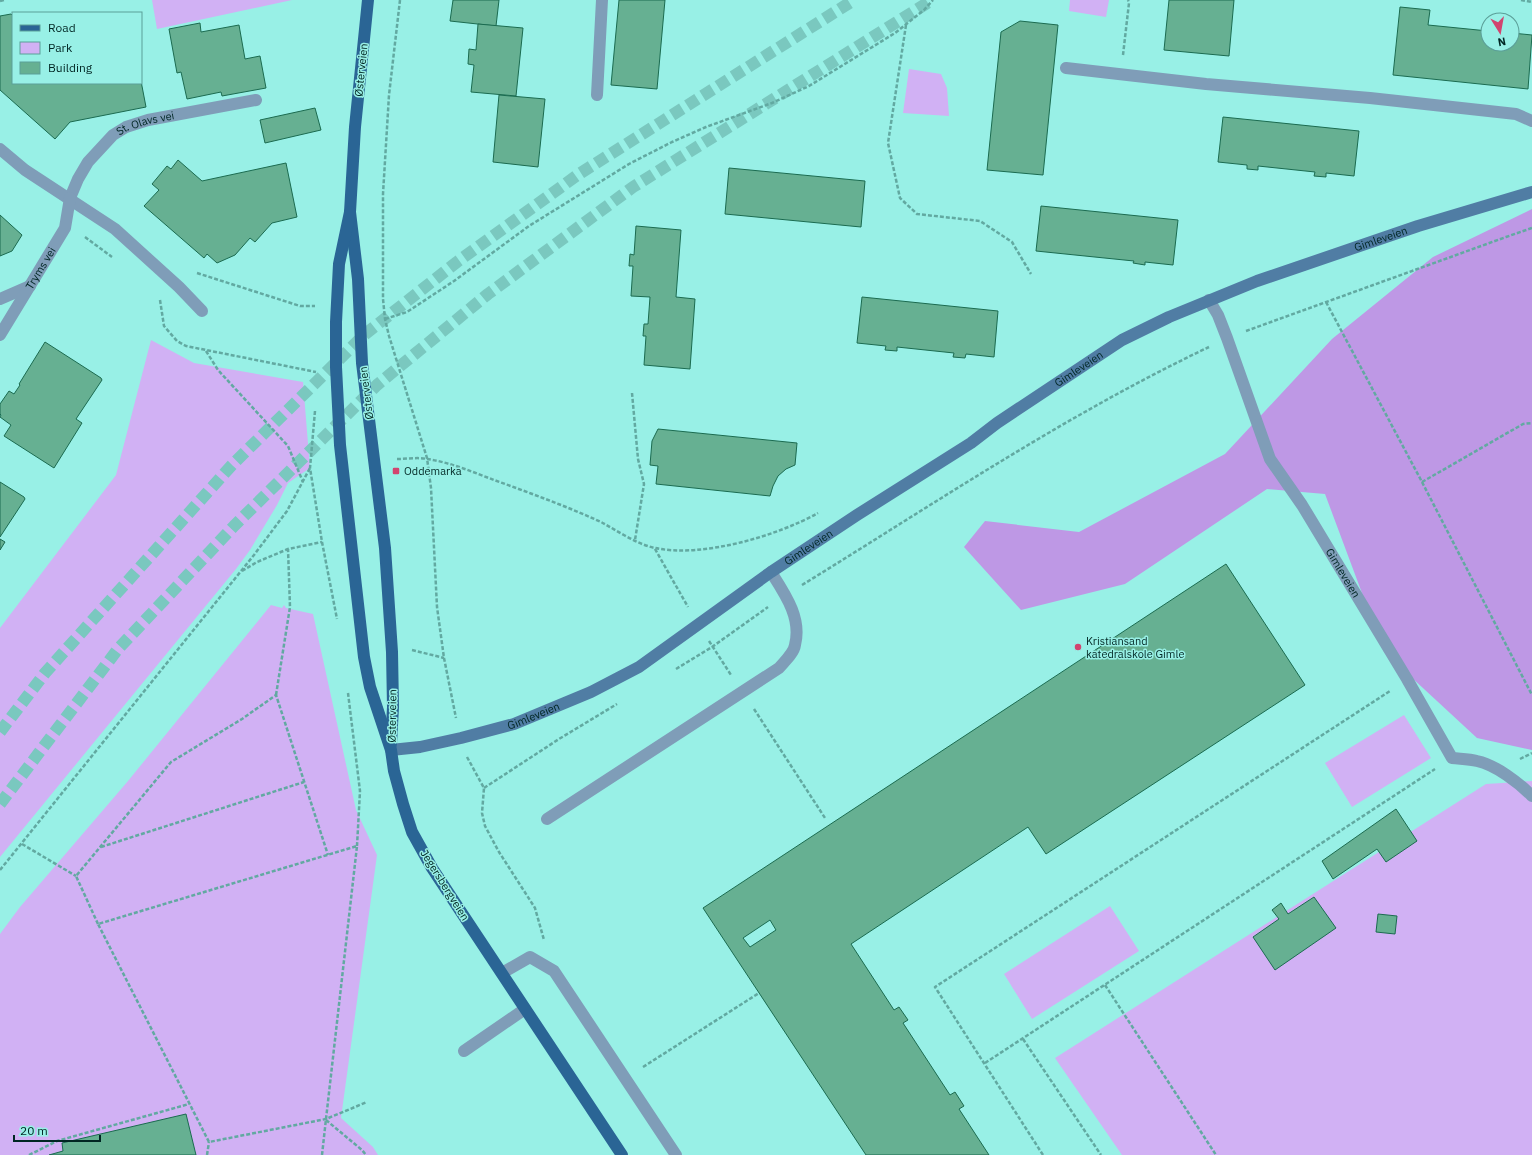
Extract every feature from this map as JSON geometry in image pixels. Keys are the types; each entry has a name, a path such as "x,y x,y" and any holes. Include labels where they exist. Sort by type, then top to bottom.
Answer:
{"main road":[{"name":"Østerveien","path":"368,0 355,127 350,212 339,264 336,315 336,367 340,445 364,657 370,687 391,750"},
{"name":"Østerveien","path":"350,212 358,279 362,363 385,548 392,652 393,707 391,750"},
{"name":"Jegersbergveien","path":"391,750 398,784 412,832 432,868 622,1155"}],"street":[{"path":"597,95 602,0"},
{"path":"1066,68 1206,84 1370,98 1516,114 1532,121"},
{"name":"St. Olavs vei","path":"70,198 78,179 88,162 113,135 126,127 148,120 256,100"},
{"path":"0,149 26,170 115,229 179,287 202,311"},
{"name":"Gimleveien","path":"391,750 420,747 514,724 591,692 639,667 771,572 857,515 971,443 997,423 1122,340 1169,317 1257,280 1418,226 1532,192"},
{"name":"Tryms vei","path":"0,335 65,228 70,198"},
{"path":"0,299 30,286"},
{"name":"Gimleveien","path":"1209,300 1218,315 1227,338 1270,459 1302,505 1407,679 1452,758"},
{"path":"547,819 779,668 795,646 797,622 786,595 771,572"},
{"path":"1452,758 1478,761 1497,770 1522,786 1532,796"},
{"path":"502,973 530,957 554,971 676,1155"},
{"path":"464,1051 525,1009"}],"path":[{"path":"0,1 4,0"},
{"path":"400,0 389,95 383,194 383,299 385,319 427,458 431,488 437,607 444,658 458,725"},
{"path":"385,319 407,312 454,281 529,226 629,164 672,142 706,127 772,103 809,86 866,52 906,24 924,10 933,0"},
{"path":"1121,74 1129,3 1128,0"},
{"path":"1522,0 1532,2"},
{"path":"906,24 888,143 900,198 917,214 980,221 1012,242 1031,274"},
{"path":"672,671 712,647 786,595 1003,459 1159,370 1227,338 1532,228"},
{"path":"197,274 300,306 315,306"},
{"path":"1326,302 1422,482 1532,695"},
{"path":"206,351 218,370 288,446 303,482"},
{"path":"632,393 638,459 644,484 635,540"},
{"path":"1422,482 1523,424 1532,423"},
{"path":"397,459 427,458 468,470 559,504 655,548 670,550 714,548 756,538 801,523 819,513"},
{"path":"0,870 240,572 287,511 310,468 337,621"},
{"path":"240,572 257,562 288,549 322,542"},
{"path":"655,548 690,610"},
{"path":"288,549 290,608 276,695 328,855"},
{"path":"705,636 825,818"},
{"path":"406,650 444,658"},
{"path":"1044,1155 935,987 1407,679"},
{"path":"322,1155 357,846 360,791 348,691"},
{"path":"76,876 171,762 242,719 276,695"},
{"path":"484,788 619,703"},
{"path":"464,750 484,788 482,812 485,826 499,852 535,908 554,971"},
{"path":"985,1063 1452,758"},
{"path":"101,847 304,782"},
{"path":"22,844 76,876 98,924 209,1142 207,1155"},
{"path":"98,924 357,846"},
{"path":"1105,985 1216,1155"},
{"path":"625,1079 759,993"},
{"path":"1023,1039 1101,1155"},
{"path":"209,1142 326,1119 367,1102"},
{"path":"29,1155 58,1141 189,1104"},
{"path":"326,1119 366,1155"}],"green space":[{"path":"152,0 292,0 157,29"},
{"path":"1070,0 1109,0 1106,17 1069,11"},
{"path":"909,69 941,74 947,88 949,116 903,113"},
{"path":"151,340 194,363 303,382 310,468 288,483 277,505 250,550 236,569 0,857 0,628 116,475"},
{"path":"271,605 282,608 284,605 286,608 313,614 356,810 377,855 341,1118 373,1147 378,1155 0,1155 0,934 20,907 128,781"},
{"path":"1404,715 1431,758 1352,807 1325,763"},
{"path":"1532,781 1532,1155 1122,1155 1055,1058 1486,784"},
{"path":"1110,906 1139,951 1032,1019 1004,974"}],"shaded area":[{"path":"1532,209 1532,750 1477,738 1384,652 1325,494 1267,489 1125,584 1021,610 964,547 985,521 1079,532 1225,454 1332,339 1433,257"}],"building":[{"path":"453,0 499,0 496,26 450,21"},
{"path":"619,0 665,0 657,89 611,85"},
{"path":"1169,0 1234,0 1229,56 1164,50"},
{"path":"1400,7 1430,10 1428,25 1480,30 1480,52 1520,52 1520,34 1532,35 1528,89 1393,75"},
{"path":"12,15 12,84 142,84 146,107 70,122 55,139 0,90 0,16"},
{"path":"1020,21 1058,25 1043,175 987,170 1001,32"},
{"path":"200,23 201,32 239,25 245,59 260,56 266,88 222,96 221,92 187,99 181,72 177,73 169,29"},
{"path":"478,24 523,28 516,96 471,92 474,65 468,64 469,49 476,50"},
{"path":"499,95 545,99 538,167 493,162"},
{"path":"315,108 321,130 265,143 260,120"},
{"path":"1223,117 1359,131 1354,176 1326,173 1326,177 1314,176 1315,172 1258,166 1258,170 1247,169 1247,165 1218,162"},
{"path":"178,160 202,181 286,163 297,217 272,223 255,242 250,238 235,255 217,263 207,254 204,258 144,206 159,190 152,184 167,166 171,169"},
{"path":"729,168 865,181 861,227 725,214"},
{"path":"1041,206 1178,220 1173,265 1145,262 1145,265 1133,263 1134,261 1036,251"},
{"path":"0,215 22,235 12,251 0,256"},
{"path":"636,226 681,230 676,297 695,299 690,369 644,365 646,336 643,336 644,324 648,324 650,297 631,296 633,266 629,266 630,254 634,255"},
{"path":"862,297 998,311 994,357 966,354 965,358 953,357 954,353 897,347 897,351 885,350 886,346 857,343"},
{"path":"45,342 102,380 76,419 82,423 54,468 4,436 11,425 0,417 0,404 9,391 14,394"},
{"path":"658,429 797,443 795,465 786,469 778,476 770,496 656,484 658,466 650,465 652,441"},
{"path":"0,482 25,499 0,537"},
{"path":"0,539 5,542 0,550"},
{"path":"1226,564 1305,685 1046,854 1028,827 851,944 894,1010 899,1007 908,1020 903,1023 950,1095 955,1092 964,1106 959,1109 989,1155 866,1155 703,908","holes":["770,920 776,930 750,947 743,938"]},
{"path":"1396,809 1417,841 1386,862 1377,849 1333,879 1322,861"},
{"path":"1314,897 1336,928 1275,970 1253,937 1279,919 1272,910 1281,903 1288,914"},
{"path":"1378,914 1397,916 1395,934 1376,932"},
{"path":"186,1114 196,1155 49,1155 63,1151 62,1143"}],"tunnel":[{"path":"0,732 45,673 232,465 364,335 457,262 579,174 854,0"},
{"path":"0,804 118,649 234,526 377,385 488,294 633,187 932,0"}],"place":[{"name":"Oddemarka","path":"396,471"},
{"name":"Kristiansand katedralskole Gimle","path":"1078,647"}]}
